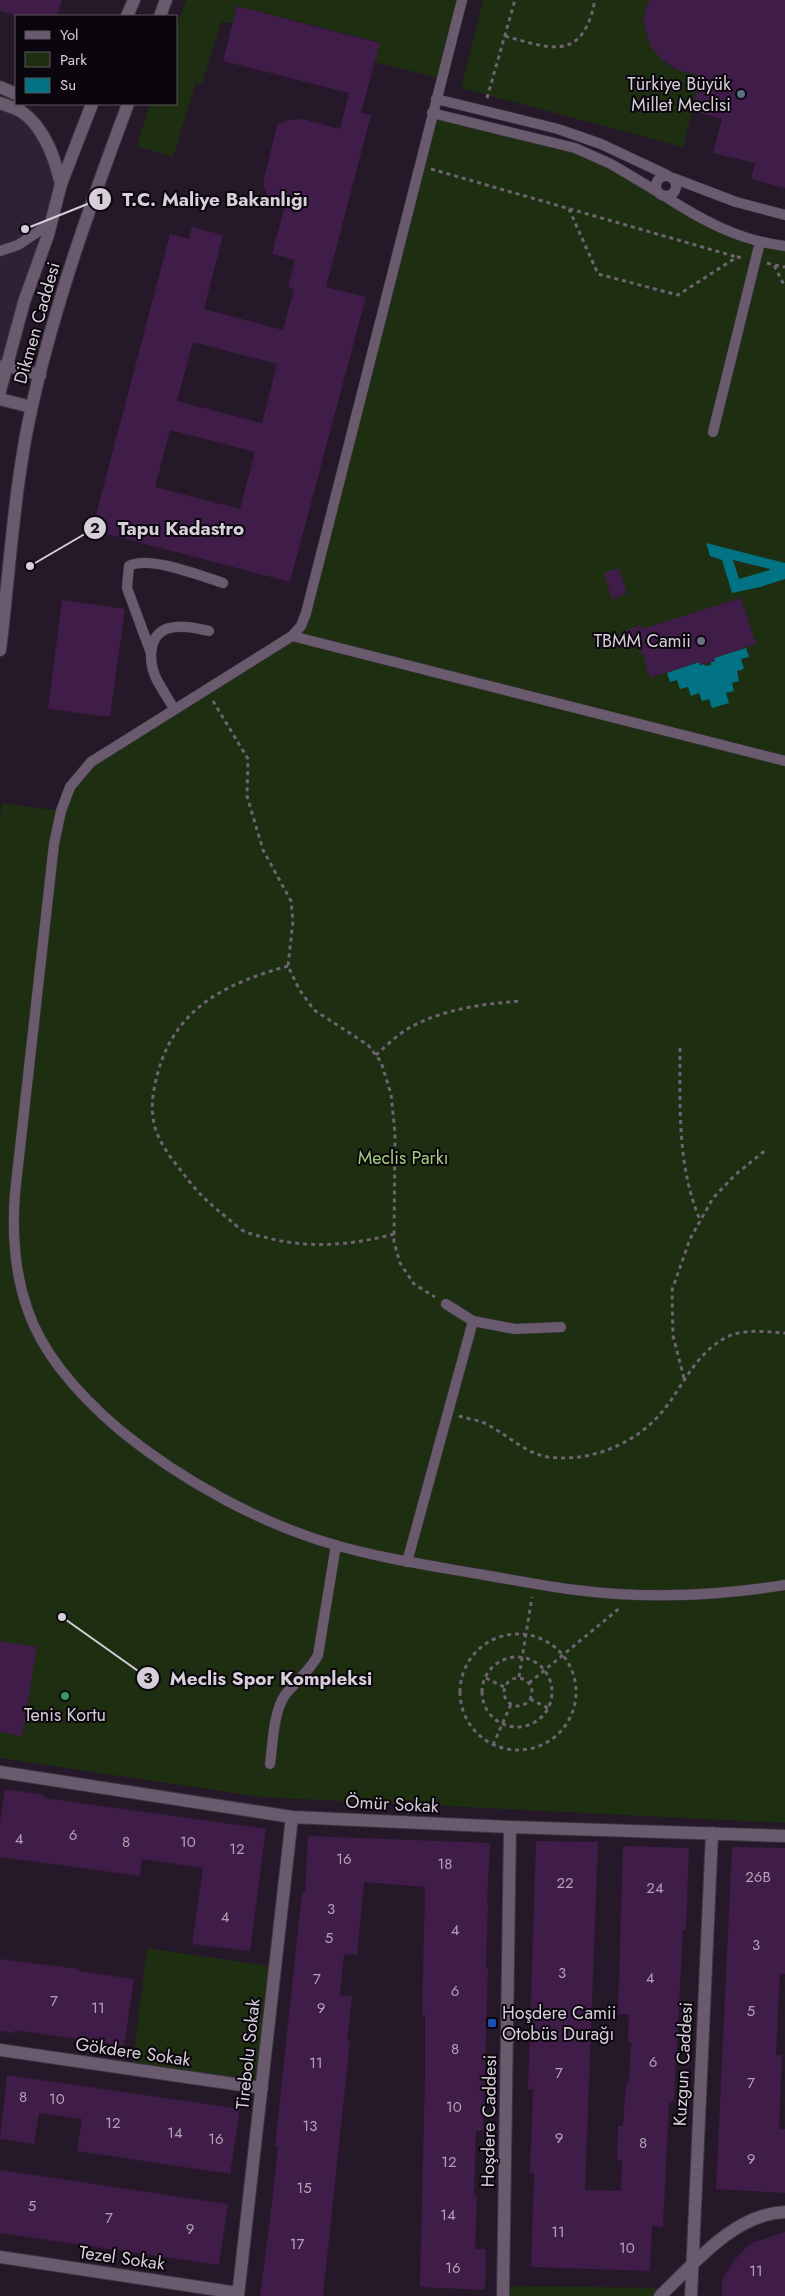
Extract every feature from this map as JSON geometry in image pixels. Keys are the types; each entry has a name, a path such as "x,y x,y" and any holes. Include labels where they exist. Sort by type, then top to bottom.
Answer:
{"street":[{"path":"127,15 134,0"},
{"path":"160,15 166,0"},
{"path":"0,87 15,94"},
{"path":"0,103 22,112 41,133 55,162 61,184"},
{"name":"Dikmen Caddesi","path":"0,391 3,366 51,224 61,184 92,105"},
{"name":"Dikmen Caddesi","path":"0,650 21,471 31,407 59,301 128,105"},
{"path":"3,366 40,375"},
{"path":"0,398 31,407"},
{"name":"Ömür Sokak","path":"0,1772 292,1817 510,1827 785,1836"},
{"name":"Tirebolu Sokak","path":"238,2294 292,1817"},
{"name":"Hoşdere Caddesi","path":"503,2296 510,1827"},
{"name":"Kuzgun Caddesi","path":"690,2296 712,1833"},
{"name":"Gökdere Sokak","path":"0,2050 262,2088"},
{"path":"660,2296 738,2226 762,2216 785,2212"},
{"name":"Tezel Sokak","path":"0,2257 238,2294"}],"lane":[{"path":"462,0 306,613 301,626 292,636 91,762 70,787 61,811 54,844 15,1193 12,1227 16,1271 27,1310 44,1342 63,1373 105,1418 164,1462 260,1517 336,1545 407,1562 576,1590 636,1595 691,1595 746,1591 785,1585"},
{"path":"436,99 558,129 592,141 670,177 736,202 785,214"},
{"path":"432,113 575,148 611,164 720,229 760,242 785,246"},
{"path":"661,194 656,185 658,179 670,177"},
{"path":"661,194 670,195 675,191 676,184 670,177"},
{"path":"0,251 18,245 51,224"},
{"path":"713,432 760,242"},
{"path":"174,709 157,681 151,653 127,588 129,566 136,562 154,563 223,583"},
{"path":"151,653 154,640 166,630 178,627 209,630"},
{"path":"292,636 785,761"},
{"path":"446,1304 474,1321 515,1329 561,1327"},
{"path":"407,1562 474,1321"},
{"path":"270,1764 279,1707 285,1696 312,1667 318,1655 336,1545"}],"path":[{"path":"484,111 515,0"},
{"path":"505,36 548,48 560,48 574,42 586,27 595,0"},
{"path":"419,165 737,257 785,267"},
{"path":"569,208 598,274 678,294 737,257"},
{"path":"774,265 785,287"},
{"path":"206,690 248,759 247,796 262,850 291,900 293,921 288,966 299,989 314,1010 368,1045 381,1062 391,1094 395,1133 394,1242 400,1263 414,1284 446,1304"},
{"path":"288,966 255,975 226,989 198,1007 175,1030 162,1057 153,1088 153,1118 164,1148 198,1194 245,1232 284,1242 326,1245 369,1240 394,1234"},
{"path":"376,1055 408,1029 438,1015 486,1003 520,1001"},
{"path":"680,1048 684,1158 690,1196 700,1220"},
{"path":"684,1378 673,1336 672,1290 690,1239 713,1198 735,1176 768,1149"},
{"path":"449,1413 486,1424 532,1453 566,1458 606,1451 634,1438 666,1408 684,1378 699,1358 726,1337 754,1330 785,1333"},
{"path":"519,1678 534,1583"},
{"path":"529,1683 636,1595"},
{"path":"526,1634 541,1638 557,1649 562,1655 569,1663 576,1680 576,1699 571,1717 561,1733 546,1744 528,1750 510,1750 493,1745 474,1732 463,1715 459,1696 461,1676 470,1658 485,1644 503,1635 526,1634"},
{"path":"522,1658 531,1660 544,1670 552,1688 552,1700 539,1720 529,1725 517,1727 502,1724 488,1712 482,1691 486,1678 498,1663 508,1659 522,1658"},
{"path":"486,1678 504,1687"},
{"path":"512,1678 519,1678 529,1683 532,1692 530,1699 522,1706 511,1704 505,1699 504,1687 512,1678"},
{"path":"530,1699 548,1708"},
{"path":"493,1745 511,1704"}],"shaded area":[{"path":"0,103 41,133 61,184 0,391"}],"green space":[{"path":"186,0 462,0 441,79 375,62 379,42 237,6 232,23 221,22 202,84 196,83 173,157 137,146 150,105 178,105 178,22"},
{"path":"483,0 649,0 643,22 661,59 677,70 701,76 683,147 461,88"},
{"name":"Meclis Parkı","path":"432,113 575,148 699,218 785,246 785,1823 261,1797 0,1758 0,822 2,803 61,811 91,762 301,626"},
{"path":"147,1948 276,1967 262,2088 132,2070"},
{"path":"503,2286 669,2288 660,2296 503,2296"}],"water":[{"path":"706,543 785,563 785,579 732,593 722,560 710,556","holes":["733,560 770,569 739,579"]},
{"path":"746,648 749,657 741,659 744,669 737,671 739,681 732,683 734,691 726,693 729,703 712,708 709,699 702,701 699,693 691,696 688,687 680,689 677,680 670,682 667,673 699,662 700,665 711,665 711,662 715,661 714,658"}],"building":[{"path":"0,0 62,0 57,15 15,16 0,11"},
{"name":"Türkiye Büyük Millet Meclisi","path":"649,0 785,0 785,188 751,179 755,163 713,153 722,119 692,111 701,76 677,70 661,59 650,45 643,22"},
{"path":"237,6 380,43 361,113 371,115 326,287 366,297 290,582 92,530 170,234 189,239 192,227 223,235 204,309 283,330 294,289 288,287 295,260 272,254 285,205 275,203 266,193 263,183 277,125 288,120 303,119 340,129 349,93 223,61","holes":["193,342 277,364 262,423 177,401","170,430 255,452 240,509 155,487"]},
{"path":"619,568 627,593 612,599 604,573"},
{"path":"741,598 756,644 714,658 715,661 700,665 699,662 650,678 639,643 631,646 626,630 641,625 642,629"},
{"path":"62,600 125,609 110,717 48,709"},
{"path":"0,1641 37,1647 22,1736 0,1732"},
{"path":"5,1789 45,1795 44,1798 266,1829 250,1951 192,1944 203,1868 142,1859 140,1876 0,1857 0,1822"},
{"path":"308,1836 490,1843 487,1904 486,1968 488,1968 483,2131 476,2131 474,2196 477,2196 475,2249 486,2249 485,2290 420,2287 425,2073 425,2015 422,2015 425,1887 364,1882 357,1955 344,1954 340,1995 352,1996 347,2041 350,2041 323,2296 260,2296 278,2147 275,2146 302,1892 305,1892"},
{"path":"536,1841 598,1842 585,2190 621,2191 622,2160 617,2160 618,2126 623,2126 626,2083 629,2083 631,2042 628,2042 629,2014 618,2014 623,1846 689,1848 686,1930 683,1930 674,2101 669,2101 663,2227 652,2226 650,2271 531,2267 534,2173 530,2173 533,2089 528,2089"},
{"path":"732,1847 785,1848 785,1974 780,1973 776,2055 782,2055 779,2129 785,2129 785,2193 716,2189"},
{"path":"0,1959 79,1969 79,1971 134,1979 124,2046 15,2030 14,2033 0,2031"},
{"path":"7,2075 240,2109 230,2174 77,2151 82,2119 39,2113 34,2144 0,2139"},
{"path":"0,2170 228,2204 219,2265 0,2233"},
{"path":"785,2232 785,2296 722,2296 722,2280 744,2249 754,2242"}],"place":[{"name":"Türkiye Büyük Millet Meclisi","path":"741,94"},
{"name":"T.C. Maliye Bakanlığı","path":"25,229"},
{"name":"Tapu Kadastro","path":"30,566"},
{"name":"TBMM Camii","path":"701,641"},
{"name":"Meclis Spor Kompleksi","path":"62,1617"},
{"name":"Tenis Kortu","path":"65,1696"},
{"name":"Hoşdere Camii Otobüs Durağı","path":"492,2023"}]}
